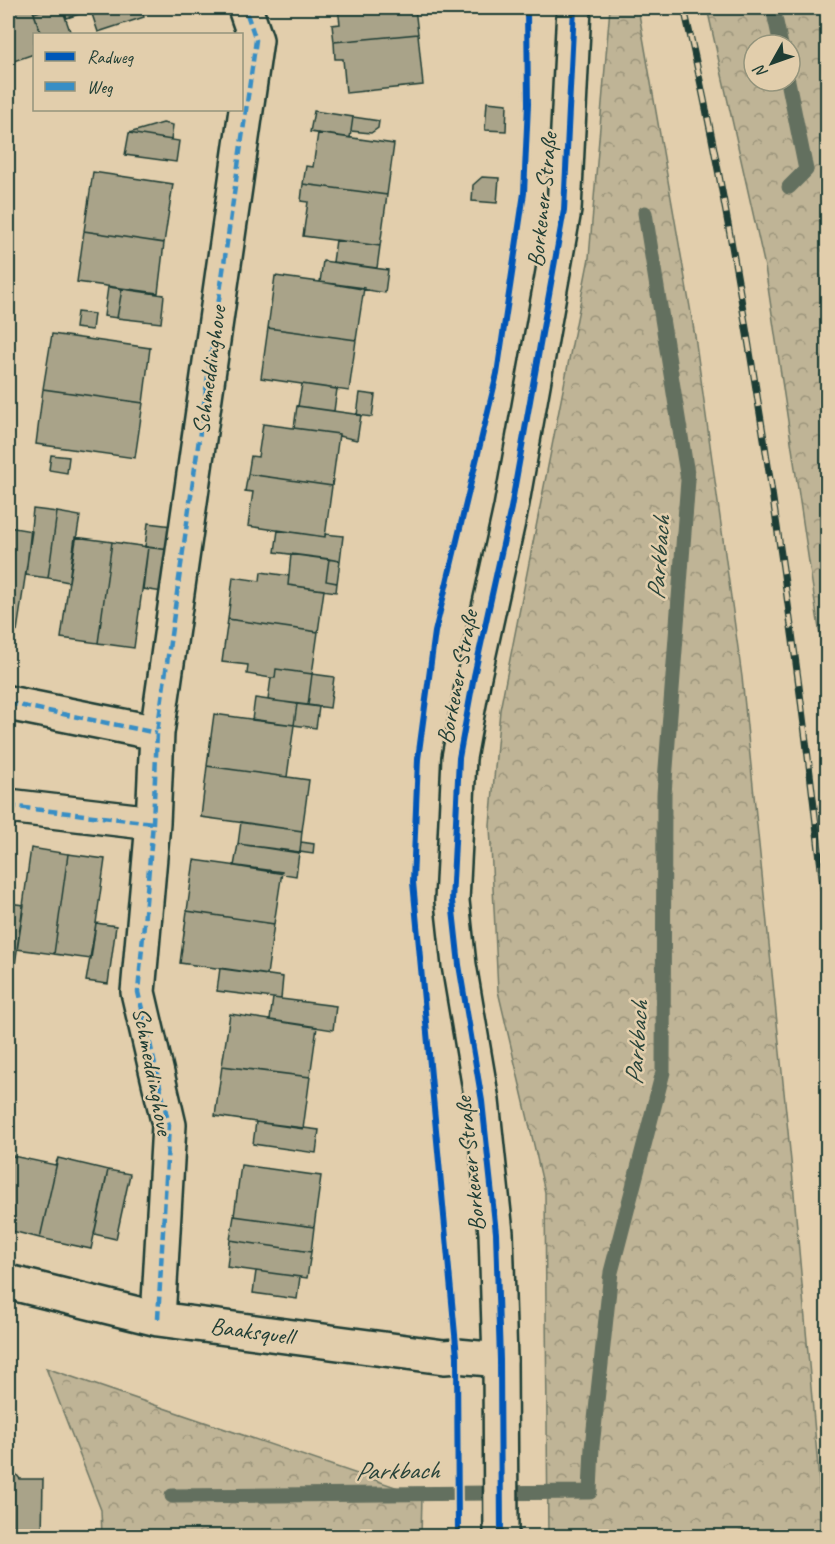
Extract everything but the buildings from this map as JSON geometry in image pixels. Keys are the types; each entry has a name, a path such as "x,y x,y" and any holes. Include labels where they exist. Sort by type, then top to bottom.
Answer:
{"street":[{"name":"Schmeddinghove","path":"158,1319 168,1125 138,992 153,823 157,734 256,40 245,8"},
{"name":"Borkener Straße","path":"501,1536 500,1359 496,1233 482,1101 459,965 452,901 458,769 474,676 511,508 564,210 574,8"},
{"path":"8,702 157,734"},
{"path":"8,806 153,823"},
{"name":"Baaksquell","path":"8,1282 158,1319 444,1357 500,1359"}],"green space":[{"path":"610,8 638,8 695,336 742,677 792,1171 822,1536 548,1536 545,1192 498,991 490,825 500,710 589,258"},
{"path":"707,8 827,8 827,683 765,267"},
{"path":"46,1368 422,1496 421,1536 102,1536 101,1510"}],"waterway":[{"path":"773,8 778,33"},
{"path":"789,187 806,170 790,93"},
{"name":"Parkbach","path":"172,1496 590,1492 592,1447 611,1272 663,1072 664,794 688,480 645,213"}],"railway":[{"path":"684,8 728,222 764,439 799,686 828,934"}],"marked path":[{"path":"158,1319 169,1125 138,992 153,823 157,733 256,40 245,8"},
{"path":"8,703 157,733"},
{"path":"8,806 153,823"}],"cycle path":[{"path":"458,1536 457,1356 413,882 418,759 435,632 497,374 524,193 528,104 527,8"},
{"path":"501,1536 500,1360 496,1233 482,1101 459,965 452,901 459,758 474,676 511,508 564,210 574,8"}]}
